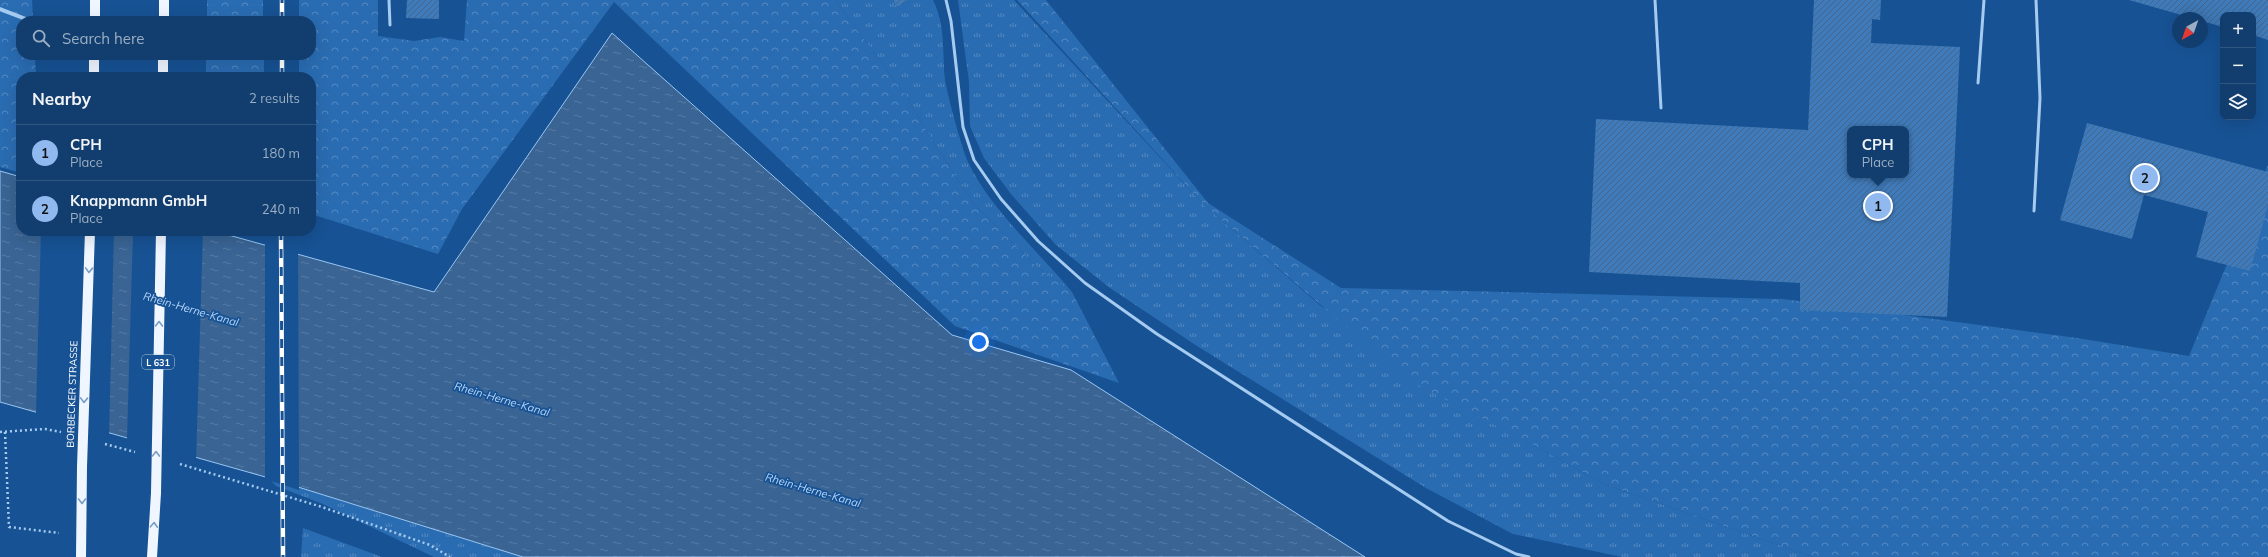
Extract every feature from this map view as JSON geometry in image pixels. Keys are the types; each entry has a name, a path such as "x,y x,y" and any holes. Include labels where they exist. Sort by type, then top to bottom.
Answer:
{"main road":[{"path":"94,16 95,0"},
{"path":"164,0 164,16"},
{"path":"94,60 94,72"},
{"path":"163,60 163,72"},
{"name":"BORBECKER STRASSE","path":"81,557 82,467 90,236"},
{"name":"L 631","path":"152,557 156,493 161,236"}],"street":[{"path":"0,9 18,16"}],"lane":[{"path":"389,0 390,25"},
{"path":"946,0 951,22 963,127 974,160 1000,199 1038,241 1086,283 1164,338 1448,521 1516,554 1529,557"},
{"path":"1655,0 1661,108"},
{"path":"1978,83 1984,0"},
{"path":"2034,211 2040,98 2036,0"}],"path":[{"path":"0,432 45,429 62,432"},
{"path":"5,432 9,527 81,536"},
{"path":"100,442 137,452"},
{"path":"174,463 322,507 430,545 450,557"}],"green space":[{"path":"0,0 32,0 33,16 16,16 16,60 35,60 36,72 16,72 16,172 0,167"},
{"path":"207,0 263,0 263,16 207,16"},
{"path":"299,0 378,0 378,36 414,41 440,37 464,41 467,0 835,0 906,96 937,148 975,205 1037,267 1072,292 1119,383 955,326 614,2 462,209 438,254 316,216 316,72 299,72 299,60 316,60 316,16 299,16"},
{"path":"835,0 893,0 897,7 908,0 933,0 942,29 945,80 958,134 968,162 989,197 1016,230 1072,292 1037,267 975,205 937,148 906,96"},
{"path":"958,0 1014,0 1205,206 1321,306 1528,442 1604,484 1813,557 1622,557 1513,534 1426,488 1197,346 1110,288 1056,245 1011,194 984,158 970,126 969,82"},
{"path":"1017,0 1046,0 1208,203 1341,288 1783,299 2077,338 2189,356 2268,165 2268,557 1813,557 1604,484 1528,442 1410,381 1205,206"},
{"path":"206,60 264,60 264,72 206,72"},
{"path":"269,478 523,557 434,557 323,504 276,486"},
{"path":"303,528 382,557 301,557"}],"water":[{"name":"Rhein-Herne-Kanal","path":"612,33 952,335 1071,370 1365,557 523,557 269,478 0,402 0,171 16,176 16,236 232,236 434,292"}],"pier":[{"path":"41,236 114,236 109,435 36,414"},
{"path":"133,236 203,236 196,460 127,440"},
{"path":"265,243 298,252 299,490 265,479"}],"building":[{"path":"407,0 439,0 439,19 406,18"},
{"path":"893,0 908,0 897,7"},
{"path":"1814,0 1881,0 1880,20 1872,19 1871,43 1960,47 1947,317 1800,310 1800,283 1589,272 1596,119 1808,130"},
{"path":"2129,0 2268,0 2268,40 2256,36 2256,12 2220,12 2220,26 2208,23 2208,12 2172,12"},
{"path":"2087,123 2268,172 2268,205 2250,271 2196,257 2208,212 2144,195 2132,239 2060,220"}],"railway":[{"path":"282,0 282,16"},
{"path":"282,60 282,72"},
{"path":"281,236 283,557"}],"place":[{"name":"Knappmann GmbH","path":"2145,178"},
{"name":"CPH","path":"1878,206"}]}
